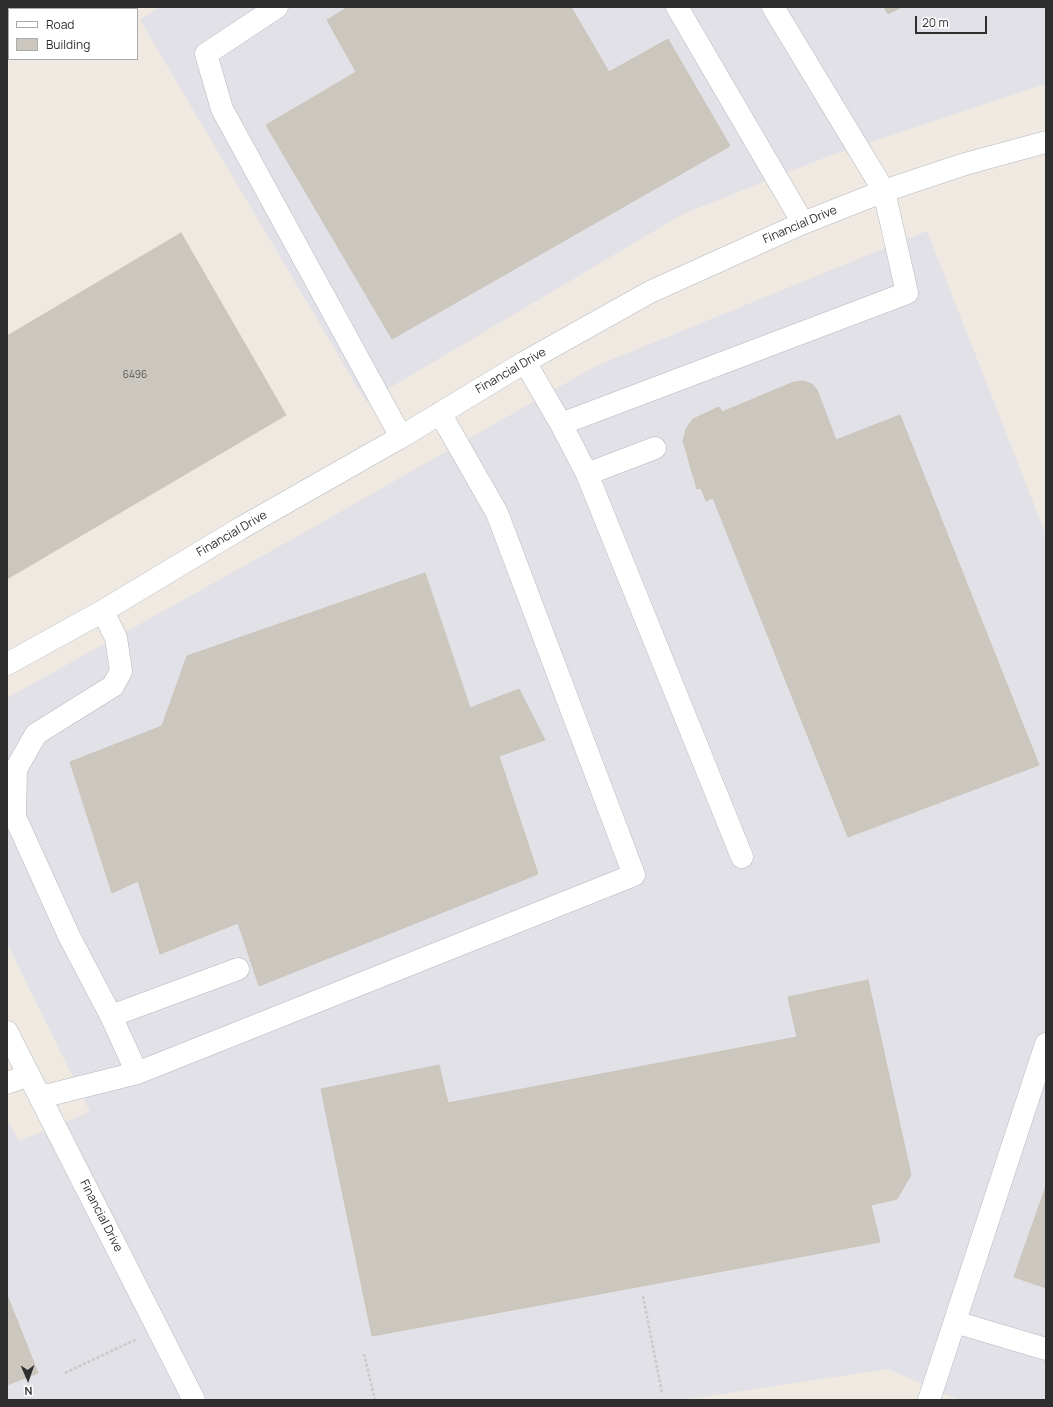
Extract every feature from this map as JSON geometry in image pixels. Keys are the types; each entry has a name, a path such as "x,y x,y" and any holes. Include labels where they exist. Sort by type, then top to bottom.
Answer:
{"street":[{"path":"277,7 206,54 222,109 401,437"},
{"path":"678,7 803,223"},
{"path":"561,424 907,293 884,191 788,17 773,7"},
{"name":"Financial Drive","path":"7,664 103,611 241,528 401,437 525,362 650,292 803,223 884,191 964,164 1046,142"},
{"path":"525,362 561,424 586,474 742,857"},
{"path":"41,1097 137,1073 634,875 497,513 440,413"},
{"path":"586,474 655,448"},
{"path":"103,611 116,638 121,671 113,686 36,734 16,769 15,817 69,936 111,1016 137,1073"},
{"path":"111,1016 238,969"},
{"name":"Financial Drive","path":"7,1032 194,1400"},
{"path":"929,1400 1046,1044"},
{"path":"7,1083 29,1075"},
{"path":"955,1322 1046,1349"}],"path":[{"path":"643,1296 662,1393"},
{"path":"65,1373 158,1329"},
{"path":"364,1354 374,1400"}],"shaded area":[{"path":"159,7 1046,7 1046,84 824,158 683,214 366,402 140,20"},
{"path":"927,231 1046,535 1046,1400 959,1400 888,1369 682,1400 7,1400 7,1119 19,1141 90,1112 7,943 7,698 314,527 596,366"}],"building":[{"path":"348,7 571,7 609,72 668,39 730,146 392,339 266,125 356,72 327,20"},
{"path":"884,7 902,7 888,14"},
{"path":"181,233 286,415 7,579 7,336"},
{"path":"803,381 812,384 817,390 836,440 900,415 1039,765 848,837 713,498 706,501 701,488 697,489 683,441 686,429 693,419 719,407 722,412 794,382"},
{"path":"425,573 470,708 519,689 545,740 499,756 538,874 259,986 238,923 160,954 138,881 112,893 70,762 162,726 187,656"},
{"path":"868,980 911,1175 897,1199 871,1205 880,1242 372,1336 321,1089 439,1065 448,1103 797,1037 788,997"},
{"path":"1046,1186 1046,1288 1014,1277"},
{"path":"7,1295 38,1373 7,1385"}]}
